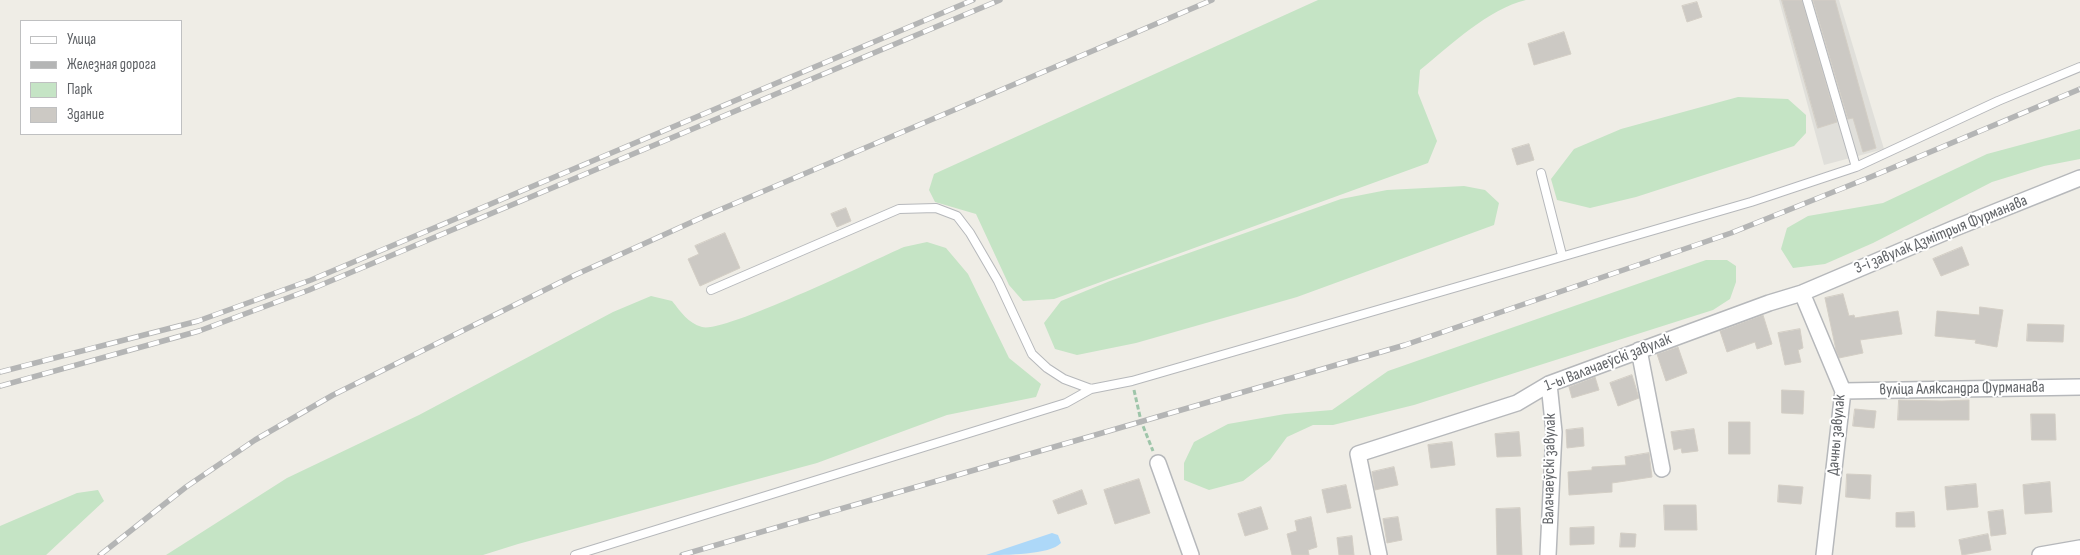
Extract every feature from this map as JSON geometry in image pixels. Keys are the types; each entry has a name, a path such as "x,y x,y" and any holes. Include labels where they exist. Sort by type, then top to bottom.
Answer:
{"street":[{"name":"3-і завулак Дзмітрыя Фурманава","path":"1802,293 1955,228 2080,178"},
{"name":"1-ы Валачаеўскі завулак","path":"1379,555 1358,454 1518,403 1549,384 1639,350 1802,293"},
{"name":"Дачны завулак","path":"1802,293 1843,391 1824,555"},
{"path":"1639,350 1662,469"},
{"name":"Валачаеўскі завулак","path":"1548,555 1554,432 1549,384"},
{"name":"вуліца Аляксандра Фурманава","path":"1843,391 2080,387"},
{"path":"1158,463 1191,555"},
{"path":"2040,555 2080,548"}],"lane":[{"path":"1807,0 1856,167"},
{"path":"575,555 1066,403 1091,389 1132,381 1562,255 1751,202 1856,167 1998,101 2080,67"},
{"path":"1541,173 1562,255"},
{"path":"711,290 899,209 936,208 957,216 970,233 998,281 1032,354 1047,368 1064,379 1091,389"}],"path":[{"path":"1132,381 1141,421 1158,463"}],"shaded area":[{"path":"1779,0 1839,0 1884,149 1824,165"}],"green space":[{"path":"1318,0 1526,0 1498,11 1470,29 1420,70 1418,93 1437,141 1428,163 1054,299 1023,301 1009,285 976,214 935,202 929,190 934,174"},
{"path":"1738,97 1788,99 1806,115 1806,133 1794,146 1636,197 1590,208 1557,200 1551,179 1574,149 1621,129"},
{"path":"2080,129 2080,159 2044,166 1992,182 1873,243 1825,264 1793,268 1781,249 1787,228 1808,216 1883,203 1987,154"},
{"path":"1464,186 1485,190 1499,203 1494,225 1297,297 1136,343 1077,355 1055,349 1044,323 1061,301 1110,281 1341,199 1387,190"},
{"path":"927,242 946,248 968,274 1009,358 1041,384 1036,397 947,415 817,463 483,555 166,555 287,478 419,415 613,312 651,296 672,301 685,317 697,325 702,327 715,326 767,308 904,247"},
{"path":"1706,260 1727,260 1736,266 1736,282 1730,299 1713,310 1414,405 1333,425 1313,425 1287,437 1270,460 1243,481 1209,490 1184,480 1184,463 1194,442 1228,424 1285,414 1332,410 1388,371"},
{"path":"98,490 104,501 46,555 0,555 0,526 77,493"}],"water":[{"path":"1052,533 1058,535 1061,543 1047,550 1026,554 986,555"}],"building":[{"path":"1782,0 1802,0 1837,122 1818,128"},
{"path":"1813,0 1835,0 1876,148 1863,152 1853,118 1848,119"},
{"path":"1697,2 1702,17 1687,22 1682,6"},
{"path":"1564,32 1571,54 1534,65 1528,44"},
{"path":"1529,144 1534,160 1517,165 1512,149"},
{"path":"846,208 851,221 837,227 831,214"},
{"path":"725,233 740,268 700,286 688,259 699,254 695,246"},
{"path":"1962,247 1969,265 1941,276 1933,259"},
{"path":"1843,294 1849,316 1854,315 1855,318 1898,311 1902,334 1860,340 1863,353 1839,358 1825,298"},
{"path":"1980,307 2003,310 1997,347 1975,343 1976,340 1935,336 1937,311 1979,315"},
{"path":"1763,315 1772,344 1757,349 1755,342 1727,352 1720,331"},
{"path":"2028,324 2064,325 2063,342 2027,341"},
{"path":"1800,329 1803,348 1798,350 1801,362 1785,365 1778,333"},
{"path":"1678,347 1687,373 1666,381 1657,354"},
{"path":"1632,375 1639,398 1618,406 1610,383"},
{"path":"1595,377 1599,390 1572,398 1569,387"},
{"path":"1782,390 1804,391 1803,414 1782,413"},
{"path":"1899,400 1969,400 1969,420 1898,420"},
{"path":"1855,409 1876,411 1874,428 1853,426"},
{"path":"2031,414 2055,414 2056,440 2032,440"},
{"path":"1729,422 1750,422 1750,454 1729,454"},
{"path":"1583,428 1584,446 1567,448 1566,430"},
{"path":"1694,429 1698,451 1682,453 1681,448 1674,450 1671,432"},
{"path":"1519,432 1521,456 1497,457 1495,434"},
{"path":"1452,442 1455,465 1431,468 1428,445"},
{"path":"1649,453 1652,477 1612,483 1612,492 1569,495 1568,472 1592,470 1592,467 1626,465 1625,457"},
{"path":"1394,467 1398,485 1375,490 1372,472"},
{"path":"1847,474 1871,475 1870,499 1846,497"},
{"path":"1139,479 1150,513 1115,524 1104,490"},
{"path":"2050,482 2052,512 2025,514 2023,485"},
{"path":"1976,484 1978,507 1947,510 1945,487"},
{"path":"1346,485 1351,508 1327,513 1322,490"},
{"path":"1779,485 1803,487 1801,504 1778,502"},
{"path":"1082,490 1087,504 1058,514 1053,501"},
{"path":"1664,505 1696,505 1697,530 1665,530"},
{"path":"1261,507 1268,529 1245,536 1238,514"},
{"path":"1520,508 1522,555 1497,555 1496,509"},
{"path":"2003,510 2006,534 1991,536 1988,512"},
{"path":"1914,512 1915,527 1896,527 1896,513"},
{"path":"1311,517 1317,547 1308,550 1309,555 1292,555 1287,534 1297,531 1295,521"},
{"path":"1398,517 1402,540 1387,543 1383,519"},
{"path":"1594,527 1594,544 1570,545 1570,528"},
{"path":"1621,533 1636,534 1635,547 1620,547"},
{"path":"1988,534 1991,550 1962,555 1959,540"},
{"path":"1352,536 1354,555 1339,555 1337,538"}],"railway":[{"path":"0,372 198,321 311,280 973,0"},
{"path":"0,386 199,331 309,290 1000,0"},
{"path":"100,555 186,487 255,440 333,395 575,275 703,217 1212,0"},
{"path":"682,555 1405,345 1731,233 2080,89"}]}
